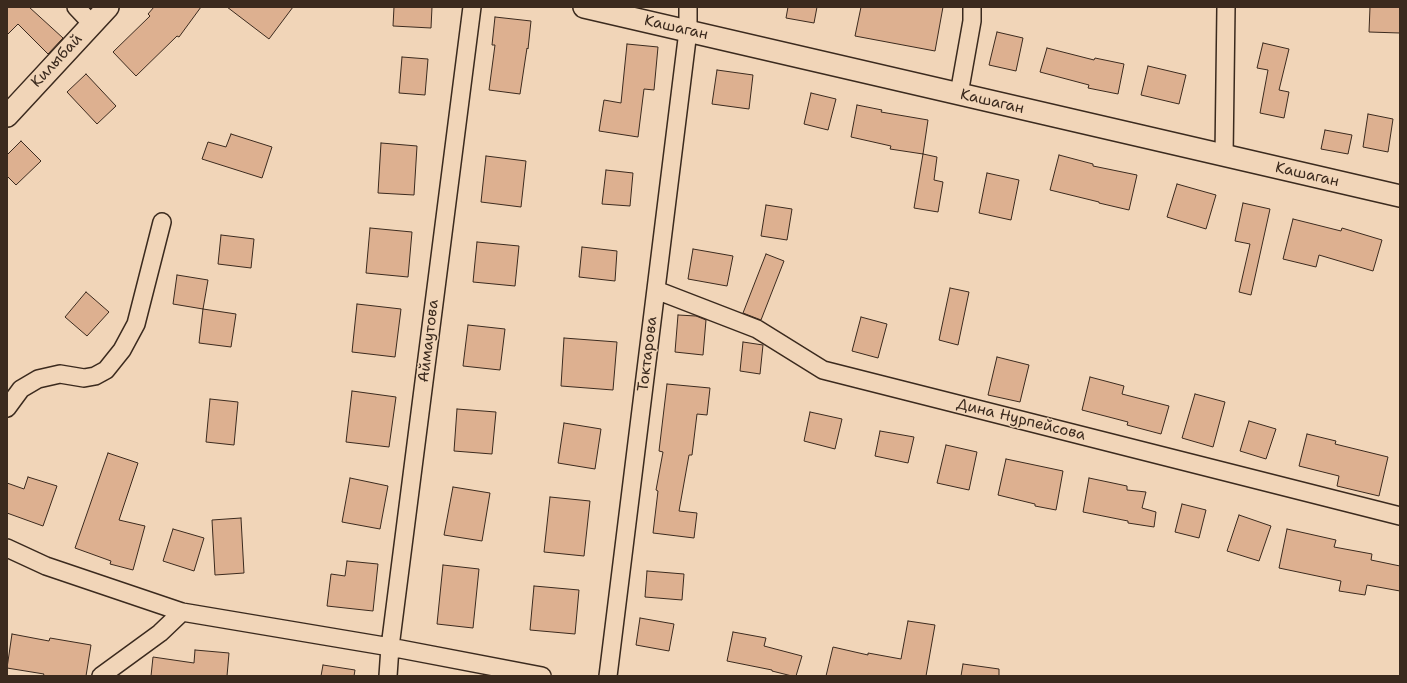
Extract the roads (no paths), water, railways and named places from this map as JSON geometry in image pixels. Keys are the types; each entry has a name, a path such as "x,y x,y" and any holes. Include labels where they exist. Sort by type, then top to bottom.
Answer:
{"street":[{"path":"76,7 92,24"},
{"name":"Килыбай","path":"7,116 108,7"},
{"name":"Аймаутова","path":"388,676 390,647 472,7"},
{"name":"Кашаган","path":"584,7 1400,196"},
{"name":"Токтарова","path":"608,676 688,31 688,7"},
{"path":"959,94 972,21 972,7"},
{"path":"1224,156 1226,7"},
{"path":"7,408 21,389 38,379 60,374 84,378 95,376 106,370 122,350 136,324 162,222"},
{"name":"Дина Нурпейсова","path":"656,290 757,329 823,370 1400,516"},
{"path":"7,548 46,566 182,612 390,647 542,676"},
{"path":"101,676 160,633 182,612"}]}
